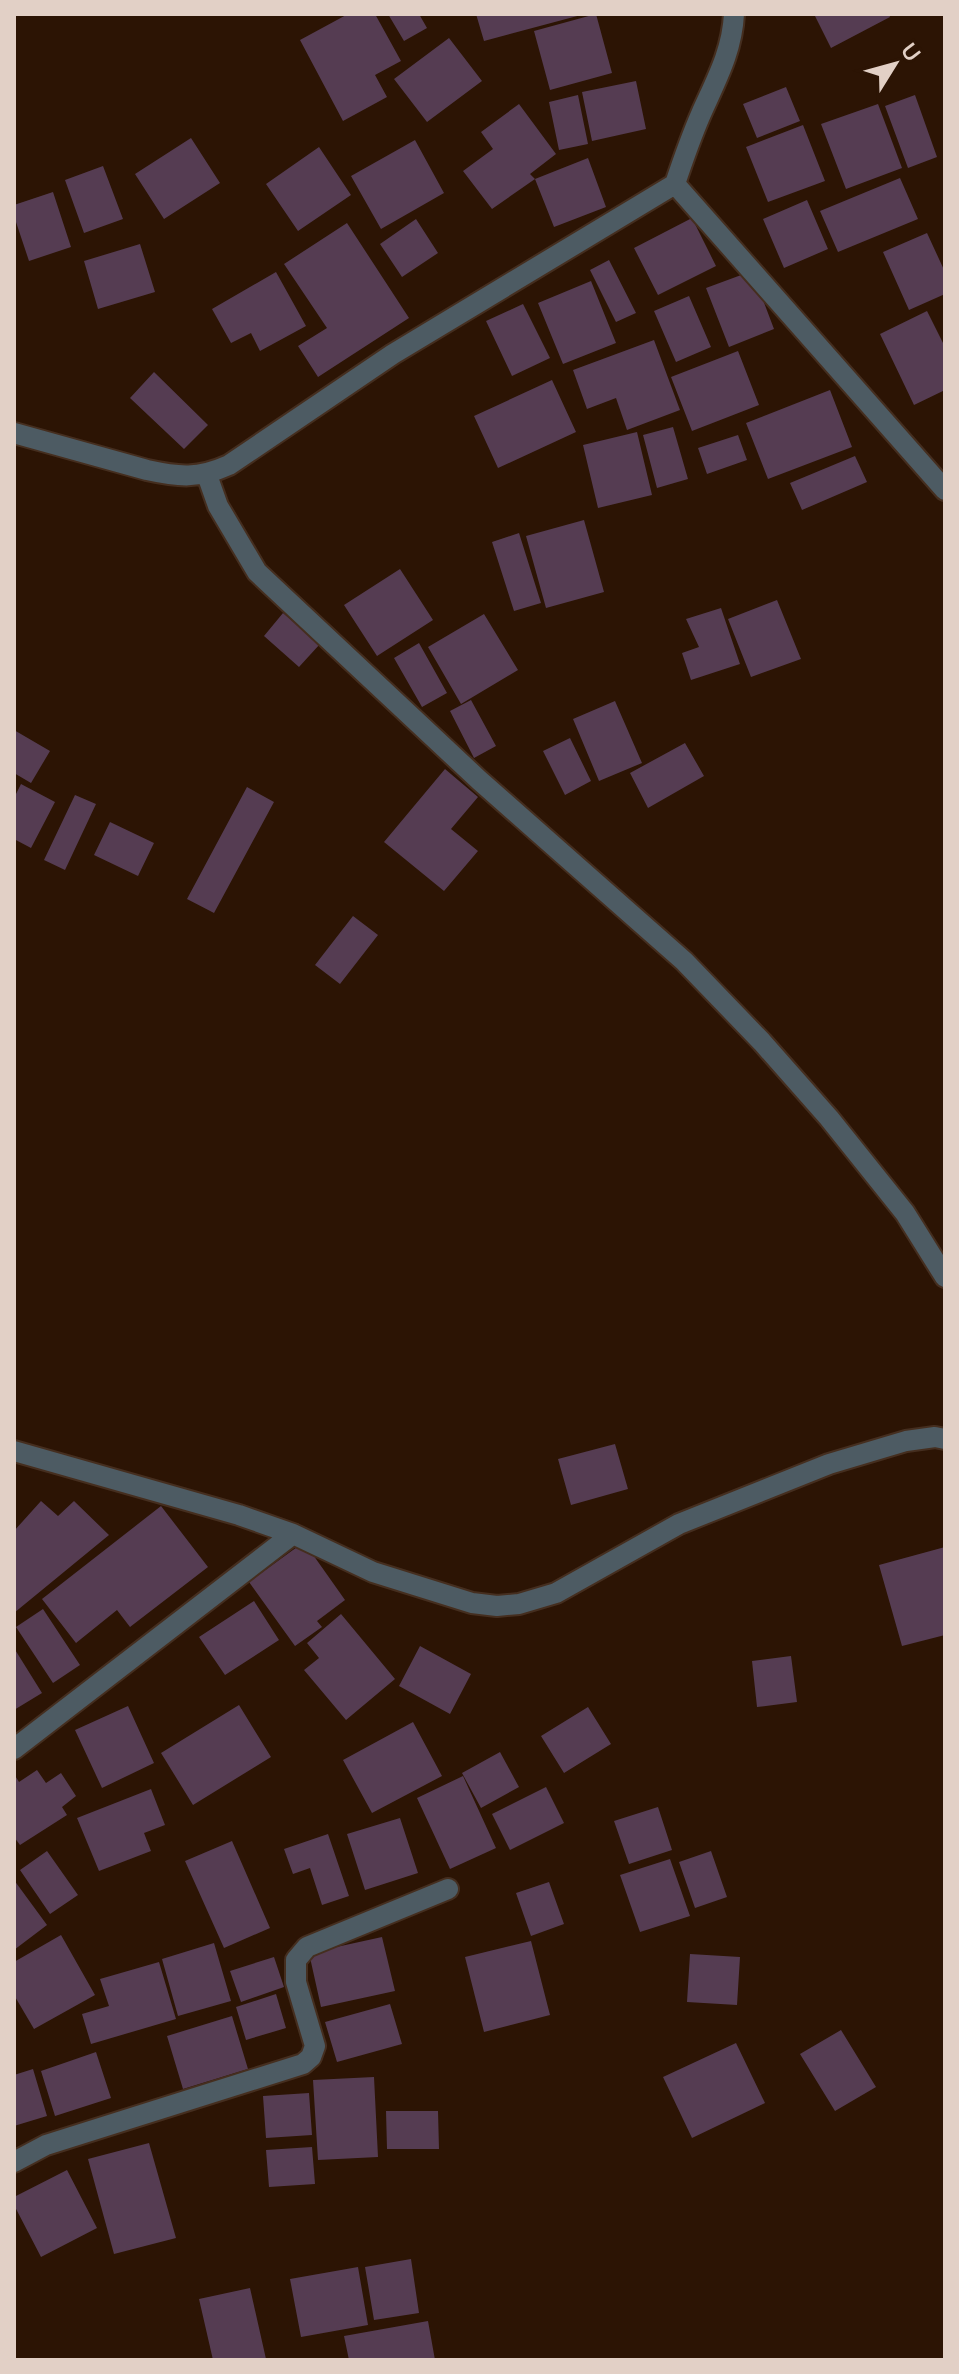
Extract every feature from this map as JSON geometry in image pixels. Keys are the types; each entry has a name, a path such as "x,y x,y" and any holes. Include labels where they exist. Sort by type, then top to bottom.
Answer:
{"street":[{"path":"14,433 147,470 179,475 207,475 229,465 393,354 675,184 729,52 734,14"},
{"path":"675,184 945,490"},
{"path":"207,475 218,506 257,572 479,780 684,961 829,1118 905,1213 945,1277"},
{"path":"14,1451 239,1515 293,1534 373,1572 458,1599 497,1606 519,1604 568,1587 679,1524 829,1464 906,1441 935,1437 945,1439"},
{"path":"14,1749 293,1534"},
{"path":"14,2162 46,2145 303,2064 311,2057 315,2046 296,1982 296,1960 307,1947 448,1889"}],"building":[{"path":"348,14 375,14 401,61 375,75 387,97 343,121 300,40"},
{"path":"388,14 419,14 427,28 404,41"},
{"path":"476,14 581,14 581,15 484,41"},
{"path":"596,14 612,73 550,90 534,31"},
{"path":"814,14 889,14 890,17 831,48"},
{"path":"449,38 482,81 427,122 394,79"},
{"path":"636,81 646,129 592,141 582,92"},
{"path":"786,87 800,121 757,138 743,104"},
{"path":"578,95 588,144 559,150 549,102"},
{"path":"915,95 937,157 908,168 885,106"},
{"path":"519,104 556,154 530,174 535,179 492,209 463,171 493,149 481,132"},
{"path":"878,104 902,168 846,189 821,124"},
{"path":"803,125 825,181 768,202 746,147"},
{"path":"191,138 220,183 164,219 135,174"},
{"path":"415,140 444,193 381,229 351,176"},
{"path":"319,147 351,195 298,231 266,184"},
{"path":"588,158 606,207 554,227 535,179"},
{"path":"103,166 123,219 84,233 65,180"},
{"path":"900,178 918,219 838,252 820,211"},
{"path":"53,192 71,247 29,261 14,216 14,205"},
{"path":"807,200 828,249 784,268 763,219"},
{"path":"692,218 716,266 658,295 634,248"},
{"path":"416,219 438,253 402,277 380,244"},
{"path":"347,223 409,318 318,377 298,346 327,328 284,264"},
{"path":"927,233 945,272 945,294 909,310 883,252"},
{"path":"140,244 155,292 98,309 84,261"},
{"path":"609,260 636,313 616,322 590,270"},
{"path":"752,271 774,329 729,347 706,288"},
{"path":"276,272 306,326 260,351 251,333 231,343 212,309"},
{"path":"591,281 616,343 563,364 538,303"},
{"path":"689,296 711,347 676,362 654,311"},
{"path":"523,304 550,358 512,376 486,321"},
{"path":"927,311 945,347 945,390 914,405 880,334"},
{"path":"654,340 680,410 627,430 616,398 587,409 573,370"},
{"path":"738,351 759,405 692,431 671,377"},
{"path":"154,372 208,425 184,449 130,398"},
{"path":"552,380 576,432 498,468 474,416"},
{"path":"830,390 852,447 768,479 746,423"},
{"path":"673,427 688,479 657,488 643,435"},
{"path":"637,432 652,495 598,508 583,445"},
{"path":"738,435 747,460 707,474 698,448"},
{"path":"855,456 867,482 802,510 790,483"},
{"path":"584,520 604,592 546,608 526,536"},
{"path":"519,533 541,603 514,611 492,542"},
{"path":"400,569 433,620 377,656 344,605"},
{"path":"777,600 801,659 751,677 728,619"},
{"path":"721,608 740,664 691,680 682,653 699,647 686,619"},
{"path":"283,613 320,644 299,667 264,636"},
{"path":"484,614 518,670 461,704 428,647"},
{"path":"419,643 447,693 422,707 394,658"},
{"path":"471,700 496,746 474,758 450,711"},
{"path":"615,701 642,763 599,781 573,719"},
{"path":"14,730 50,751 31,783 14,773"},
{"path":"570,738 591,781 565,795 543,751"},
{"path":"685,743 704,776 648,808 630,773"},
{"path":"445,769 478,797 451,829 478,851 444,891 384,842"},
{"path":"21,784 55,802 31,848 14,839 14,798"},
{"path":"247,787 274,802 214,913 187,899"},
{"path":"75,795 96,804 65,870 44,860"},
{"path":"110,822 154,843 138,876 94,855"},
{"path":"353,916 378,935 340,984 315,965"},
{"path":"615,1444 628,1489 571,1505 558,1459"},
{"path":"41,1501 58,1516 74,1501 109,1535 14,1613 14,1531"},
{"path":"161,1506 208,1567 130,1627 117,1610 76,1643 42,1599"},
{"path":"304,1542 345,1600 317,1621 322,1627 295,1646 249,1582"},
{"path":"945,1547 945,1635 902,1646 879,1565"},
{"path":"254,1601 279,1640 225,1675 199,1637"},
{"path":"43,1609 80,1665 53,1683 16,1627"},
{"path":"341,1614 395,1679 346,1720 304,1670 319,1658 307,1643"},
{"path":"420,1646 471,1674 450,1714 399,1686"},
{"path":"14,1648 42,1693 14,1710"},
{"path":"791,1656 797,1702 757,1707 752,1661"},
{"path":"239,1705 271,1757 193,1805 161,1753"},
{"path":"128,1706 154,1763 102,1788 75,1730"},
{"path":"588,1707 611,1744 564,1773 541,1736"},
{"path":"413,1722 442,1776 372,1813 343,1760"},
{"path":"500,1752 519,1787 481,1808 462,1773"},
{"path":"37,1770 46,1783 61,1773 76,1796 62,1807 67,1815 20,1845 14,1837 14,1774 19,1782"},
{"path":"463,1776 496,1848 450,1869 417,1798"},
{"path":"546,1787 564,1823 510,1850 492,1814"},
{"path":"151,1789 165,1825 144,1833 151,1851 99,1871 77,1818"},
{"path":"658,1807 672,1850 629,1864 614,1821"},
{"path":"400,1818 418,1873 365,1890 347,1834"},
{"path":"328,1834 349,1896 322,1905 310,1868 293,1874 284,1849"},
{"path":"232,1841 270,1928 224,1948 185,1861"},
{"path":"47,1851 78,1895 50,1914 20,1870"},
{"path":"711,1851 727,1897 695,1908 679,1862"},
{"path":"670,1859 690,1916 640,1932 620,1875"},
{"path":"14,1880 47,1925 14,1950"},
{"path":"549,1882 564,1924 531,1936 516,1893"},
{"path":"61,1935 95,1995 34,2029 14,1995 14,1962"},
{"path":"382,1937 395,1991 321,2007 309,1953"},
{"path":"531,1941 550,2015 484,2032 465,1957"},
{"path":"214,1943 231,2001 178,2016 162,1959"},
{"path":"690,1954 740,1957 737,2005 687,2002"},
{"path":"274,1957 284,1987 241,2002 230,1971"},
{"path":"159,1962 176,2019 91,2044 82,2014 109,2006 100,1979"},
{"path":"276,1994 286,2028 246,2040 236,2007"},
{"path":"390,2004 402,2044 337,2062 325,2022"},
{"path":"232,2016 248,2069 183,2089 167,2036"},
{"path":"841,2030 876,2087 835,2111 800,2054"},
{"path":"736,2043 765,2103 692,2138 663,2077"},
{"path":"96,2052 111,2098 55,2116 41,2071"},
{"path":"33,2069 47,2116 14,2126 14,2075"},
{"path":"374,2077 378,2157 318,2160 313,2080"},
{"path":"309,2093 312,2135 266,2138 263,2096"},
{"path":"386,2111 438,2111 439,2149 387,2149"},
{"path":"149,2143 176,2238 114,2254 88,2159"},
{"path":"312,2147 315,2184 269,2187 266,2150"},
{"path":"67,2170 97,2228 41,2257 14,2205 14,2197"},
{"path":"411,2259 419,2313 374,2320 365,2267"},
{"path":"358,2267 368,2325 301,2337 290,2279"},
{"path":"250,2288 266,2359 213,2360 199,2299"},
{"path":"428,2321 435,2360 349,2360 344,2336"}]}
